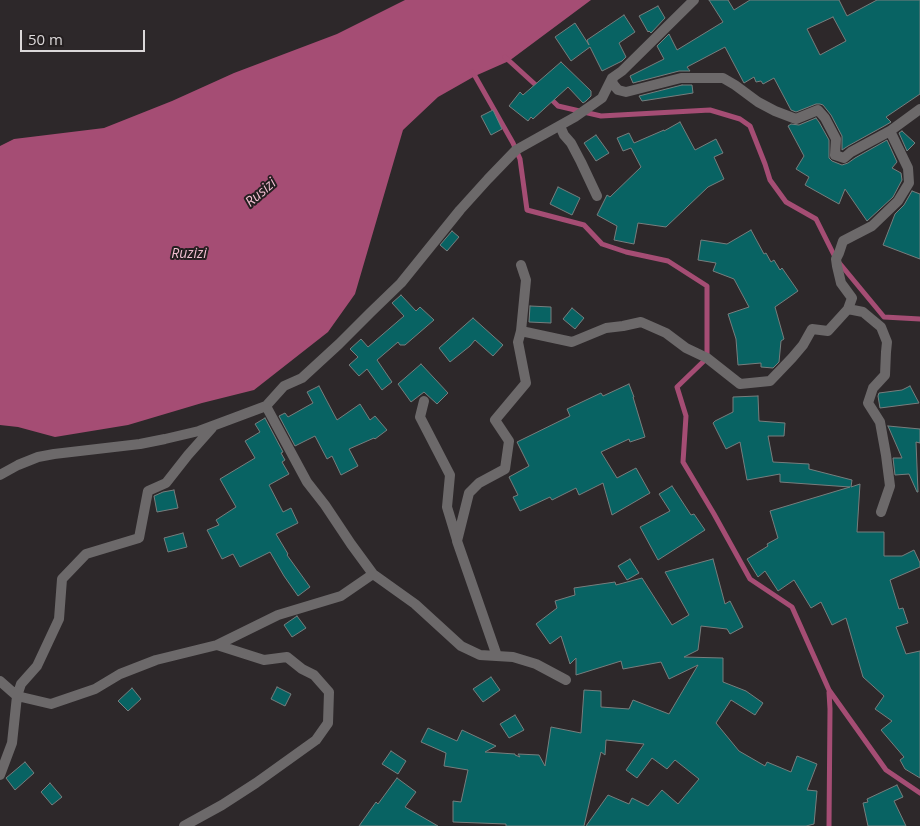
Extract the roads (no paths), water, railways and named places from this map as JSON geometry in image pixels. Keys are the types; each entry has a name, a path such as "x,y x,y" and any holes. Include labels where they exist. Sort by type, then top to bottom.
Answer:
{"street":[{"path":"0,475 38,457 140,444 199,431 266,406 284,386 302,378 402,283 460,210 516,150 575,117 602,98 612,78 622,71 694,0"},
{"path":"612,78 612,84 618,90 626,92 681,78 723,78 758,102 796,119 818,110 825,118 836,139 836,155 844,158 851,152 890,131 920,109"},
{"path":"560,126 564,135 571,143 597,196"},
{"path":"521,331 572,342 606,328 642,322 666,333 686,348 707,358 740,384 770,380 792,358 812,329 828,331 848,309 852,298 841,283 836,266 836,259 843,241 872,226 898,200 909,183 908,168 890,131"},
{"path":"457,541 469,494 479,483 505,469 509,441 495,420 526,383 518,342 521,331 526,280 521,265"},
{"path":"848,309 863,312 881,327 888,342 885,375 873,388 868,403 880,422 890,486 882,512"},
{"path":"424,401 420,417 450,475 447,507 497,656"},
{"path":"266,406 307,482 373,574 416,604 461,646 480,654 513,657 536,664 566,680"},
{"path":"0,775 12,743 17,696 21,684 37,666 59,619 62,579 86,554 139,538 148,491 166,483 188,455 216,425"},
{"path":"0,681 17,696 51,704 95,689 120,674 156,660 217,645 278,615 341,596 373,574"},
{"path":"184,826 256,783 316,740 328,723 329,692 314,675 302,669 287,657 264,660 217,645"}],"water":[{"name":"Ruzizi","path":"405,0 591,0 509,61 475,76 438,97 403,130 355,294 328,332 254,390 128,425 55,437 18,427 0,425 0,146 14,139 104,128 172,101 234,73 337,34"}],"waterway":[{"path":"505,57 539,88"},
{"path":"472,72 513,143 520,159 527,210 584,225 602,244 626,252 668,261 707,286 707,358 677,387 686,416 683,462 750,579 792,607 829,690 886,770 920,793"},
{"path":"549,97 558,106 601,116 710,110 740,119 750,126 770,180 786,202 816,219 836,259 884,317 920,319"},
{"path":"829,692 829,826"}],"water label":[{"name":"Rusizi","path":"261,193"}]}
